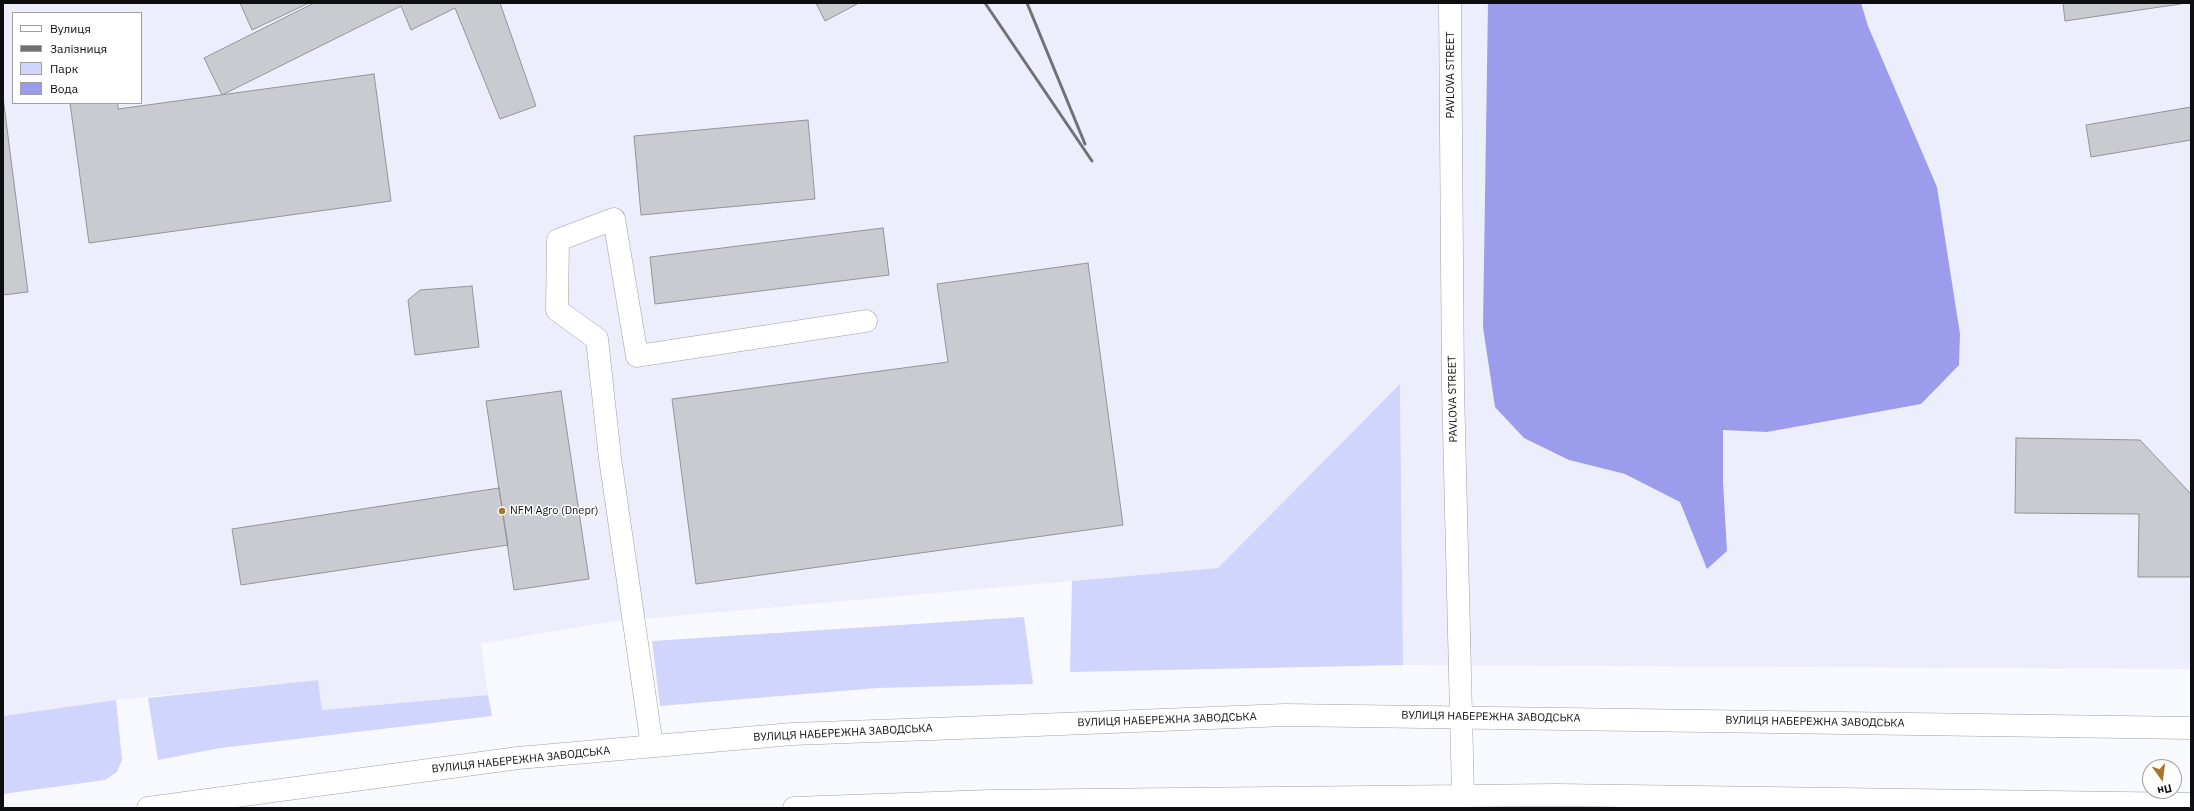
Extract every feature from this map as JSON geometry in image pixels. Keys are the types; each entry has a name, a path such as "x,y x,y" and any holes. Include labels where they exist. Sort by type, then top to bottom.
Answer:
{"main road":[{"name":"PAVLOVA STREET","path":"1450,3 1453,388 1463,796"},
{"path":"652,746 610,458 596,339 557,310 558,240 614,219 637,356 866,322"},
{"name":"ВУЛИЦЯ НАБЕРЕЖНА ЗАВОДСЬКА","path":"148,808 518,758 792,734 1285,715 2191,728"},
{"path":"794,808 990,801 1557,795 2191,804"}],"shaded area":[{"path":"3,3 2191,3 2191,669 1403,665 1400,384 1218,568 608,622 481,644 488,695 322,710 318,680 116,700 3,716"}],"green space":[{"path":"1400,384 1403,665 1070,672 1072,581 1218,568"},
{"path":"1024,617 1033,684 877,688 660,706 652,641"},
{"path":"318,680 322,710 488,695 492,716 220,748 158,760 148,698"},
{"path":"116,700 122,760 117,772 105,780 3,794 3,716"}],"water":[{"path":"1488,3 1861,3 1868,26 1937,187 1960,334 1959,365 1921,404 1767,432 1723,430 1723,482 1727,551 1707,569 1680,502 1625,474 1569,460 1524,438 1495,407 1483,327"}],"building":[{"path":"240,3 309,3 252,30"},
{"path":"314,3 500,3 536,106 500,119 455,8 411,30 401,6 222,95 204,58"},
{"path":"816,3 859,3 825,21"},
{"path":"2063,3 2187,3 2065,21"},
{"path":"374,74 391,201 89,243 70,104 118,104 118,109"},
{"path":"3,97 28,292 3,295"},
{"path":"2191,107 2191,140 2091,157 2086,125"},
{"path":"808,120 815,199 641,215 634,136"},
{"path":"883,228 889,275 655,304 650,257"},
{"path":"1088,263 1123,525 696,584 672,399 948,362 937,284"},
{"path":"472,286 479,347 415,355 408,300 420,290"},
{"path":"561,391 589,579 514,590 486,401"},
{"path":"2016,438 2140,440 2191,494 2191,577 2138,577 2139,514 2015,513"},
{"path":"499,488 508,545 241,585 232,529"}],"railway":[{"path":"985,3 1092,161"},
{"path":"1027,3 1085,144"}],"place":[{"name":"NFM Agro (Dnepr)","path":"502,511"}]}
